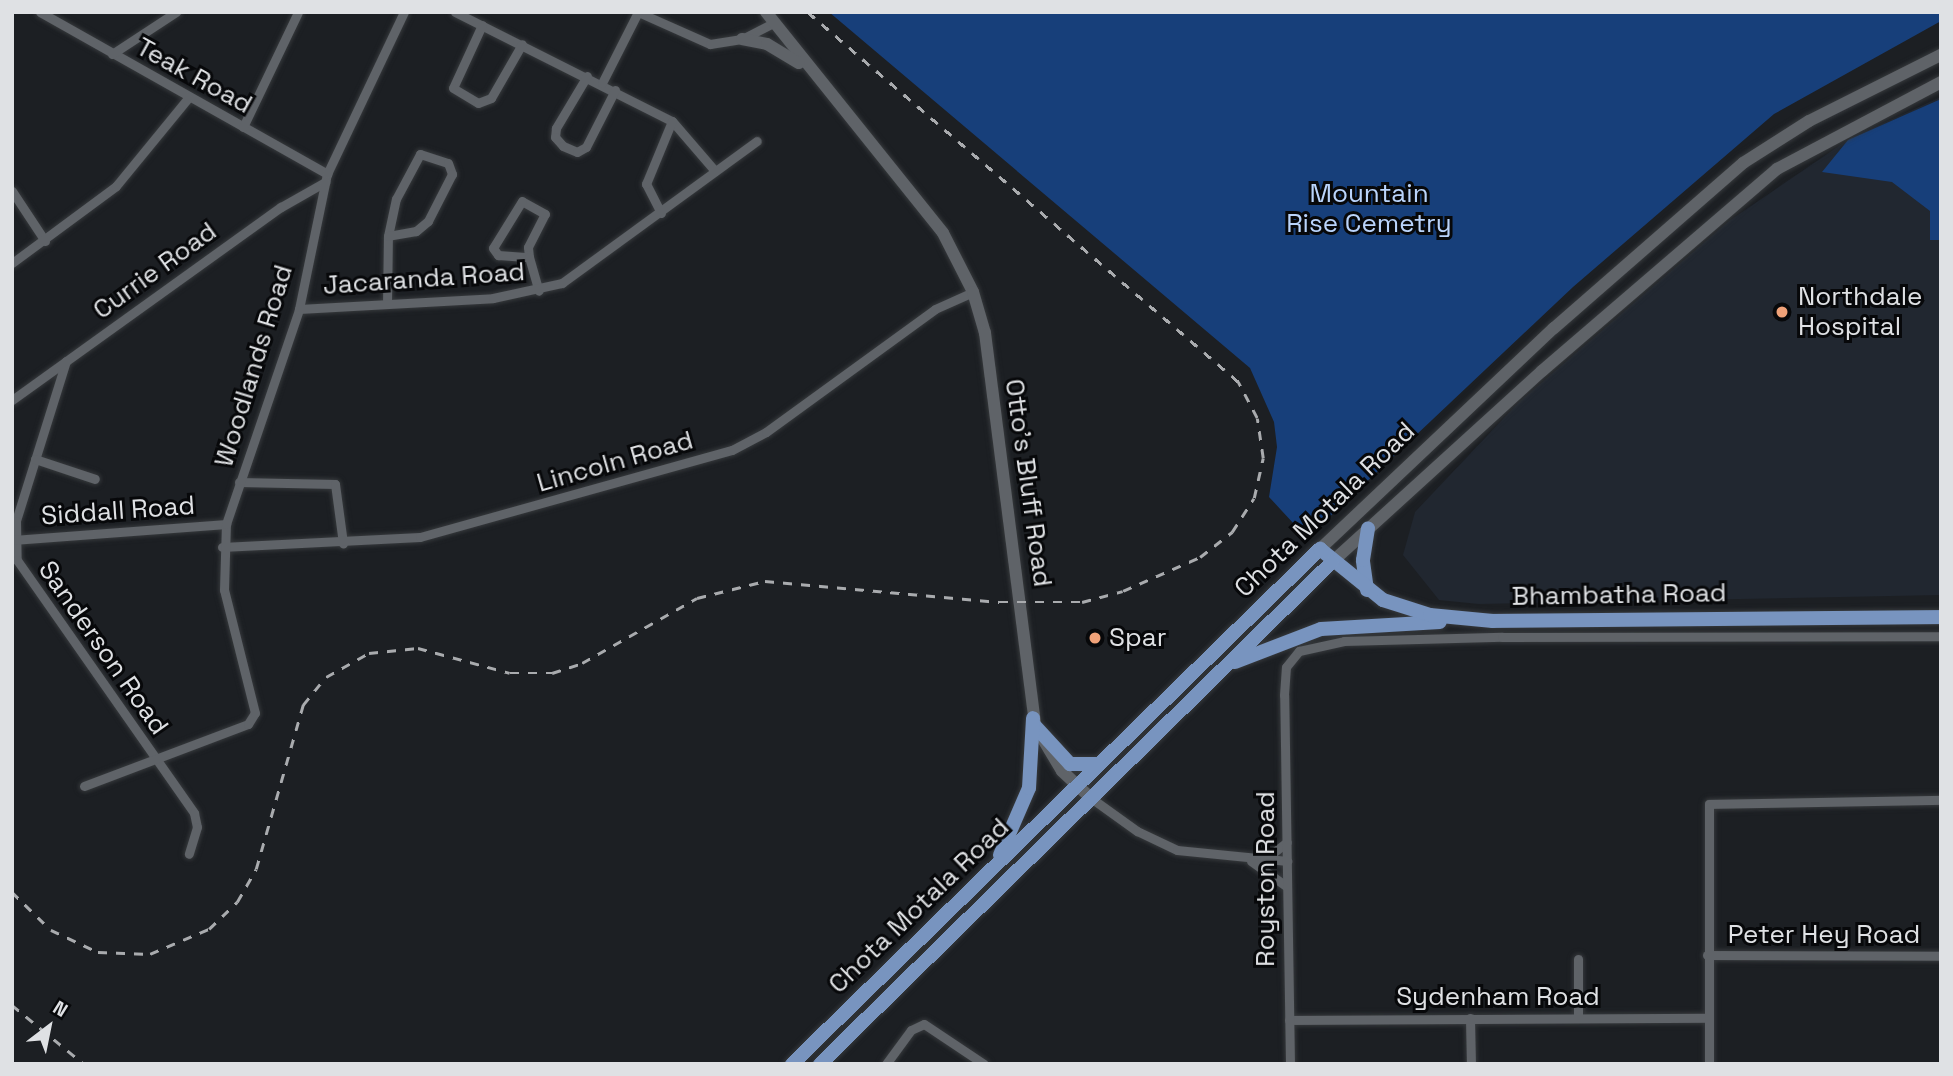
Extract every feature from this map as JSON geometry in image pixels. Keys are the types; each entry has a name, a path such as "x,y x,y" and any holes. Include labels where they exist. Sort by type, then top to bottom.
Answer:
{"main road":[{"path":"1367,590 1363,560 1368,528"},
{"name":"Bhambatha Road","path":"1320,549 1367,590 1414,612 1493,621 1941,617"},
{"name":"Chota Motala Road","path":"792,1064 1096,764 1320,549"},
{"name":"Chota Motala Road","path":"820,1064 1332,562"},
{"path":"1227,666 1321,629 1493,621"},
{"path":"1034,722 1070,765 1096,764"},
{"path":"992,869 1028,788 1034,722"}],"street":[{"name":"Teak Road","path":"40,12 243,127 326,178"},
{"path":"112,54 177,12"},
{"path":"243,127 298,12"},
{"name":"Woodlands Road","path":"154,759 248,724 254,703 224,590 222,547 226,524 299,309 326,178 404,12"},
{"path":"455,12 603,83 672,121 715,171"},
{"path":"603,83 638,12 710,44 742,39 779,50 811,72"},
{"path":"742,39 770,18"},
{"name":"Otto's Bluff Road","path":"770,18 943,233 973,292 985,333 1034,722 1076,786 1138,831 1177,850 1287,861"},
{"path":"482,25 453,88 478,103 491,97 522,44"},
{"name":"Chota Motala Road","path":"1320,549 1564,320 1743,163 1809,121 1941,55"},
{"path":"587,76 556,128 555,137 563,146 577,152 586,147 615,90"},
{"name":"Chota Motala Road","path":"1332,562 1777,169 1941,82"},
{"path":"12,263 116,186 188,98"},
{"path":"660,213 646,184 672,121"},
{"name":"Jacaranda Road","path":"299,309 539,291 562,283 757,141"},
{"path":"387,304 388,236 396,200 420,154 448,163 452,174 428,221 416,230 388,236"},
{"name":"Currie Road","path":"12,400 281,207 326,178"},
{"path":"12,191 45,240"},
{"path":"529,257 498,255 493,248 522,201 545,214 527,247 539,291"},
{"name":"Lincoln Road","path":"222,547 420,537 732,450 766,432 935,309 973,292"},
{"name":"Sanderson Road","path":"66,360 13,540 30,584 194,813 197,827 189,854"},
{"path":"35,459 95,479"},
{"path":"239,482 335,484 343,542"},
{"name":"Siddall Road","path":"13,540 226,524"},
{"name":"Royston Road","path":"1290,1064 1284,695 1286,667 1299,651 1344,641 1941,636"},
{"path":"84,786 154,759"},
{"path":"1709,1064 1705,834 1707,807 1716,800 1941,800"},
{"path":"1264,860 1287,842"},
{"path":"1246,859 1286,886"},
{"name":"Peter Hey Road","path":"1707,956 1941,956"},
{"path":"1578,959 1578,1018"},
{"path":"1470,1018 1471,1064"},
{"name":"Sydenham Road","path":"1289,1020 1707,1018"},
{"path":"886,1064 911,1030 924,1024 984,1064"}],"shaded area":[{"name":"Northdale Hospital","path":"1941,97 1941,595 1479,604 1439,600 1403,555 1415,512 1519,402 1729,221 1852,137"}],"green space":[{"name":"Mountain Rise Cemetry","path":"829,12 1941,12 1941,21 1774,114 1573,287 1307,538 1269,497 1277,447 1274,422 1250,368"},
{"path":"1941,99 1941,240 1930,240 1930,211 1892,182 1822,172 1848,140"}],"railway":[{"path":"12,892 51,930 98,952 150,954 209,929 237,902 256,869 303,705 326,677 369,653 418,648 510,673 552,673 582,663 697,598 765,581 999,602 1082,602 1123,591 1200,557 1232,532 1254,498 1263,458 1257,418 1238,382 807,12"},
{"path":"12,1005 84,1064"}],"place":[{"name":"Northdale Hospital","path":"1782,312"},
{"name":"Spar","path":"1095,638"}]}
